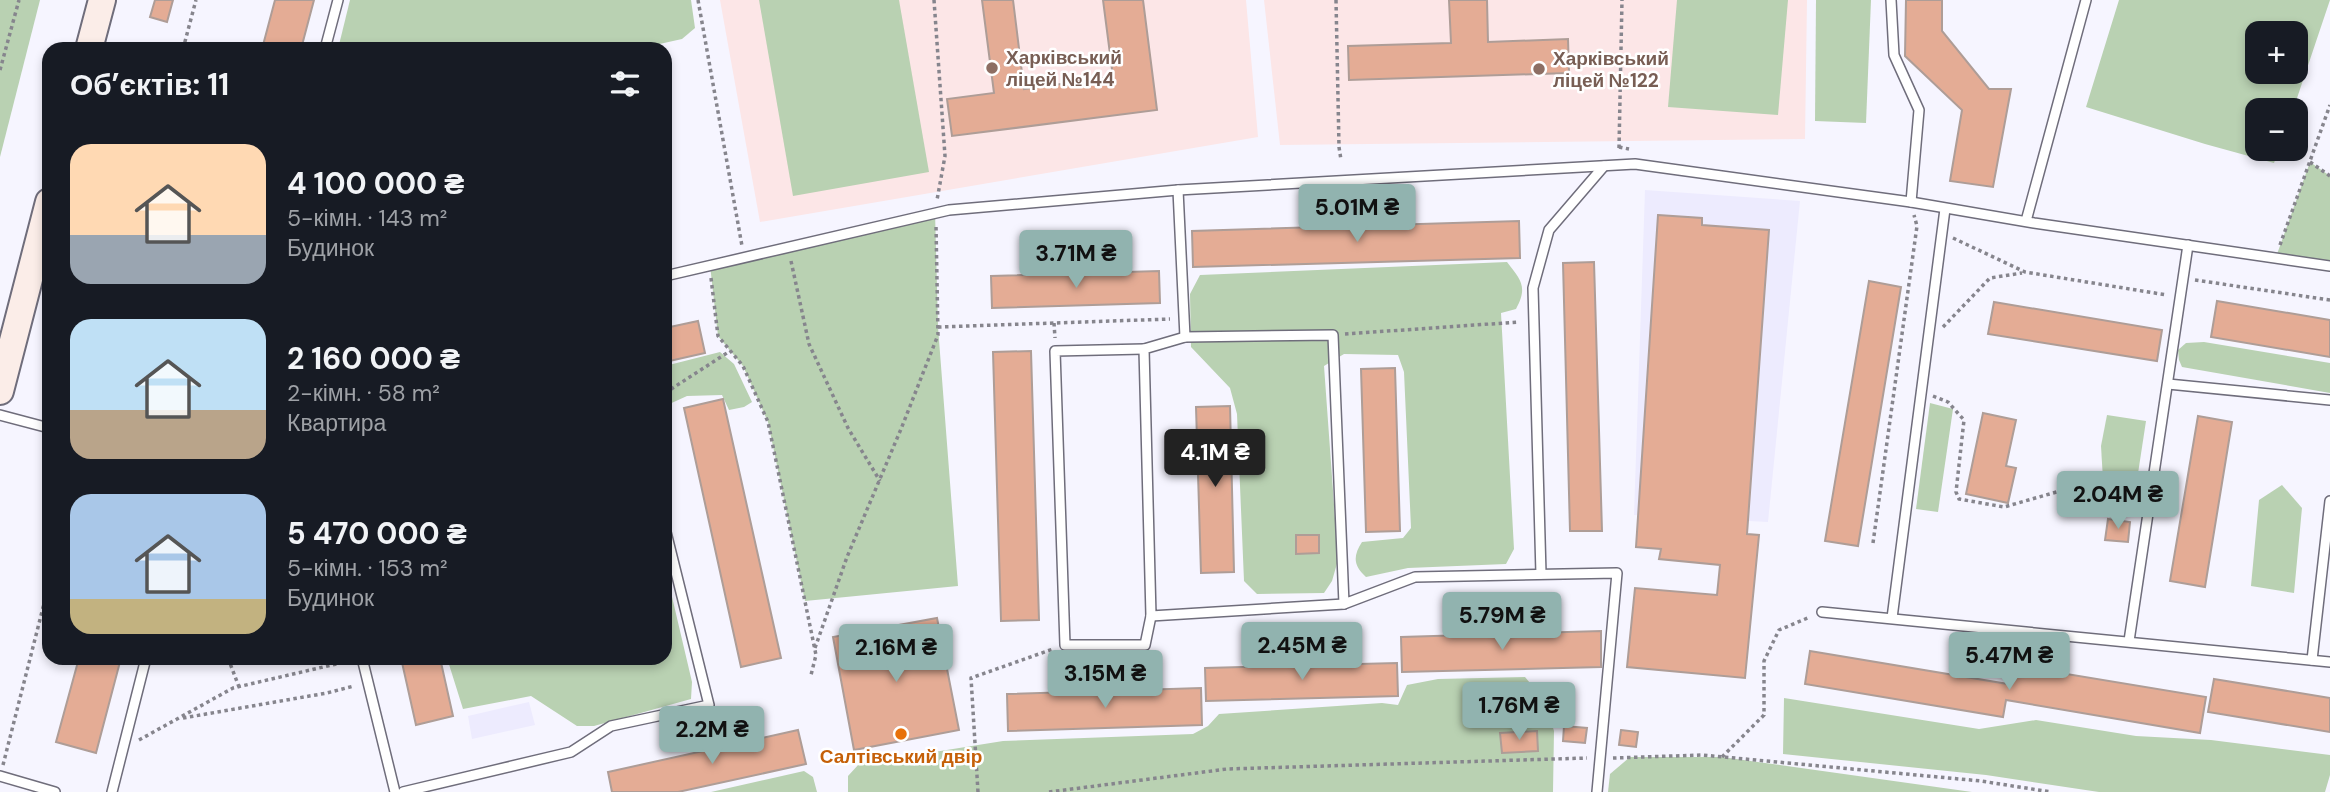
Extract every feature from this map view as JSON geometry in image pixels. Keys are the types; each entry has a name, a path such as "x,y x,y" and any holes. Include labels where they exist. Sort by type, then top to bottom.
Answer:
{"main road":[{"path":"91,42 102,0"},
{"path":"0,391 42,229"}],"lane":[{"path":"327,42 338,0"},
{"path":"1891,0 1894,55 1919,110 1911,202"},
{"path":"2026,221 2086,0"},
{"path":"672,274 935,211 1178,190 1635,164 1911,202 2330,266"},
{"path":"1541,574 1533,288 1549,230 1604,166"},
{"path":"1178,190 1185,337"},
{"path":"1892,618 1945,209"},
{"path":"2129,641 2188,245"},
{"path":"1144,349 1151,616 1145,645 1065,645 1055,351 1144,349 1185,337 1333,335 1344,604"},
{"path":"2168,384 2330,400"},
{"path":"0,415 42,426"},
{"path":"2312,660 2330,501"},
{"path":"403,792 571,752 611,726 709,705 672,556"},
{"path":"1151,616 1344,604 1415,577 1618,573 1597,792"},
{"path":"1822,612 2330,662"},
{"path":"112,792 144,665"},
{"path":"363,665 395,792"},
{"path":"0,776 55,792"}],"path":[{"path":"0,70 19,0"},
{"path":"185,42 196,0"},
{"path":"698,0 744,257"},
{"path":"815,648 847,557 938,335 935,211 945,156 934,0"},
{"path":"1336,0 1341,160"},
{"path":"1619,165 1622,0"},
{"path":"2276,257 2330,105"},
{"path":"1619,147 1633,149"},
{"path":"2310,162 2330,176"},
{"path":"1873,542 1917,226 1911,202"},
{"path":"1942,233 2025,272 2179,297"},
{"path":"788,247 808,344 848,428 880,481"},
{"path":"710,265 718,336 743,366 768,422 815,648 811,675"},
{"path":"1928,343 1990,278 2025,272"},
{"path":"2182,279 2330,300"},
{"path":"938,327 1184,318"},
{"path":"1333,335 1534,321"},
{"path":"672,388 730,351"},
{"path":"1922,391 1948,402 1964,420 1956,492 1959,499 2004,507 2074,487 2151,498"},
{"path":"0,776 42,611"},
{"path":"1722,757 1764,715 1764,661 1779,630 1822,612"},
{"path":"978,792 971,677 1065,645"},
{"path":"231,665 239,687"},
{"path":"123,750 239,687 332,665"},
{"path":"177,719 327,693 367,682"},
{"path":"1049,792 1227,769 1702,755 1981,781 2051,792"}],"shaded area":[{"name":"Харківський ліцей №144","path":"720,0 1246,0 1258,137 760,222"},
{"name":"Харківський ліцей №122","path":"1264,0 1807,0 1805,139 1280,145"},
{"path":"1645,190 1800,201 1768,522 1634,515"},
{"path":"529,702 535,725 472,739 468,716"}],"green space":[{"path":"0,0 40,0 0,157"},
{"path":"350,0 691,0 695,28 682,39 668,42 340,42"},
{"path":"759,0 899,0 929,172 793,196"},
{"path":"1677,0 1788,0 1778,115 1668,107"},
{"path":"1816,0 1871,0 1866,123 1815,121"},
{"path":"2119,0 2330,0 2308,65 2308,21 2245,21 2245,84 2302,84 2297,98 2245,98 2245,155 2086,107"},
{"path":"2310,162 2330,176 2330,266 2276,257"},
{"path":"935,211 938,327 958,586 805,601 768,422 743,366 718,336 710,265"},
{"path":"1507,262 1519,279 1522,295 1516,309 1501,313 1514,549 1506,564 1408,568 1366,577 1362,573 1356,560 1362,542 1403,538 1411,528 1404,372 1398,355 1344,354 1324,366 1338,560 1332,581 1324,593 1257,594 1244,581 1237,414 1230,388 1191,347 1190,294 1200,275"},
{"path":"2204,342 2330,363 2330,393 2182,367 2178,350 2186,343"},
{"path":"720,352 734,364 752,402 729,410 722,395 687,396 672,403 672,364"},
{"path":"1930,403 1953,409 1938,512 1916,509"},
{"path":"2107,415 2146,421 2137,480 2103,480 2101,446"},
{"path":"2282,485 2302,508 2294,593 2251,586 2259,500"},
{"path":"672,597 692,682 691,699 594,726 577,726 531,696 463,709 449,665 672,665"},
{"path":"1525,677 1545,701 1554,731 1553,792 848,792 848,776 859,764 1003,741 1193,734 1208,726 1219,714 1382,703 1398,705 1407,685 1438,679"},
{"path":"1784,698 1979,729 2036,720 2136,736 2211,740 2330,755 2330,775 2325,792 2099,792 1986,775 1783,754"},
{"path":"1630,757 1722,757 1972,792 1608,792 1610,774"},
{"path":"804,771 813,777 817,792 711,792"}],"building":[{"path":"155,0 173,0 167,22 150,17"},
{"path":"275,0 314,0 303,42 264,42"},
{"path":"982,0 1013,0 1024,89 1113,77 1103,0 1143,0 1157,110 952,136 947,99 994,93"},
{"path":"1449,0 1487,0 1488,42 1568,39 1569,73 1349,80 1348,46 1451,43"},
{"path":"1906,0 1942,0 1942,31 1989,89 2011,89 1993,187 1950,181 1962,110 1905,56"},
{"path":"1658,215 1702,218 1702,225 1769,230 1747,534 1759,535 1745,678 1627,667 1635,588 1717,595 1720,565 1659,559 1661,549 1636,547"},
{"path":"1519,221 1520,258 1193,267 1192,231"},
{"path":"1594,262 1602,531 1570,531 1563,263"},
{"path":"1159,271 1160,303 992,308 991,276"},
{"path":"1869,281 1901,287 1858,546 1825,541"},
{"path":"2217,301 2330,320 2330,357 2211,337"},
{"path":"1994,302 2162,330 2157,361 1988,334"},
{"path":"698,321 705,353 672,360 672,327"},
{"path":"1031,351 1039,620 1001,621 993,352"},
{"path":"1395,368 1400,531 1366,532 1361,369"},
{"path":"723,399 781,658 741,667 684,408"},
{"path":"1230,406 1234,572 1201,573 1196,407"},
{"path":"1983,413 2016,420 2006,466 2016,468 2008,503 1966,494"},
{"path":"2198,416 2232,422 2205,587 2170,581"},
{"path":"2108,519 2130,522 2128,542 2105,540"},
{"path":"1296,535 1319,535 1319,553 1296,554"},
{"path":"937,618 959,730 854,750 833,637"},
{"path":"1601,631 1601,667 1402,672 1401,637"},
{"path":"1810,651 2008,684 2012,665 2206,697 2200,733 2006,700 2003,717 1805,684"},
{"path":"1397,663 1398,696 1206,701 1205,668"},
{"path":"77,665 119,665 96,753 56,742"},
{"path":"403,665 442,665 453,716 416,725"},
{"path":"2214,679 2330,698 2330,732 2208,712"},
{"path":"1201,688 1202,725 1008,731 1007,694"},
{"path":"1564,726 1587,728 1585,743 1563,741"},
{"path":"798,730 806,764 678,792 612,792 608,772"},
{"path":"1621,730 1638,732 1636,747 1619,745"},
{"path":"1537,731 1538,751 1502,753 1500,733"}],"place":[{"name":"Харківський ліцей №144","path":"992,68"},
{"name":"Харківський ліцей №122","path":"1539,69"},
{"name":"Салтівський двір","path":"901,734"}]}
